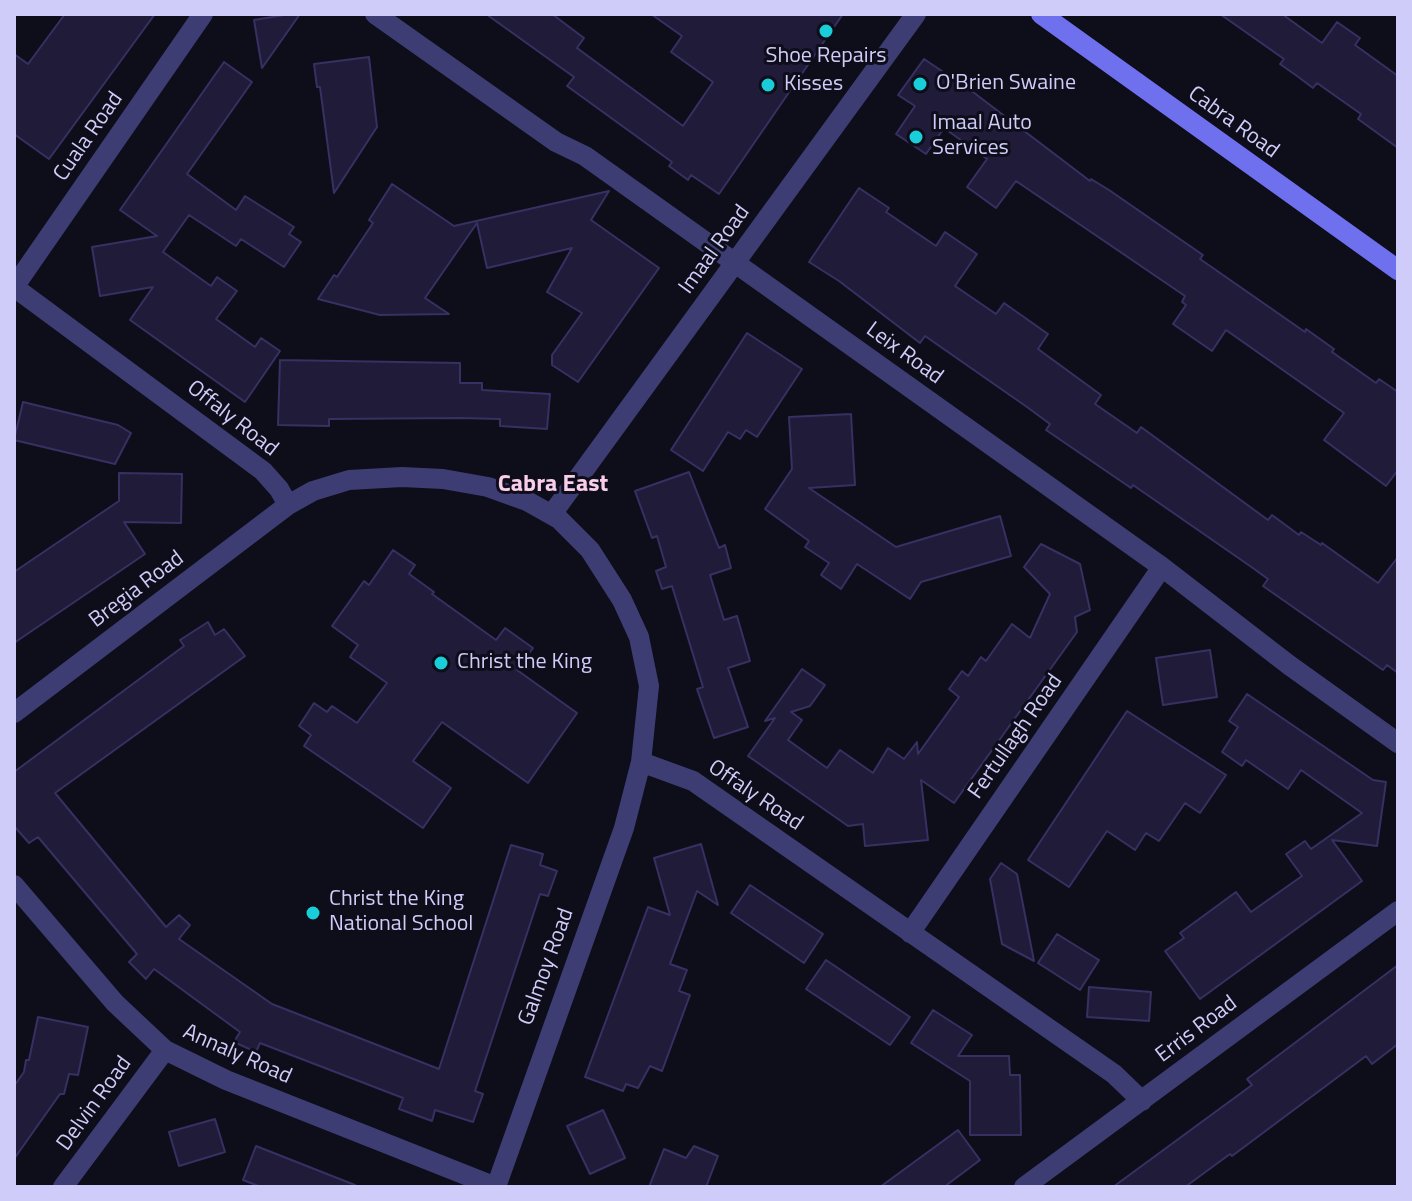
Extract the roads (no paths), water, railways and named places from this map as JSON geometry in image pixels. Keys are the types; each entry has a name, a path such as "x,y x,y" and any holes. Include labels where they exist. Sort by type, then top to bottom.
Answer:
{"main road":[{"name":"Cabra Road","path":"1041,14 1398,270"}],"street":[{"name":"Cuala Road","path":"14,287 203,14"},
{"name":"Leix Road","path":"375,14 556,142 585,156 1162,567 1289,665 1398,743"},
{"name":"Imaal Road","path":"552,514 916,14"},
{"name":"Offaly Road","path":"14,287 263,471 288,505"},
{"path":"288,505 313,491 349,480 402,477 443,479 488,487 552,514 590,550 622,600 639,637 649,686 641,762"},
{"name":"Bregia Road","path":"14,713 288,505"},
{"name":"Fertullagh Road","path":"910,933 1162,567"},
{"name":"Offaly Road","path":"641,762 693,781 1114,1074 1142,1101"},
{"name":"Galmoy Road","path":"496,1187 624,828 641,762"},
{"name":"Annaly Road","path":"14,885 115,1003 165,1050 226,1080 496,1187"},
{"name":"Erris Road","path":"1024,1187 1398,911"},
{"name":"Delvin Road","path":"63,1187 165,1050"}],"place":[{"name":"Shoe Repairs","path":"826,31"},
{"name":"O'Brien Swaine","path":"920,84"},
{"name":"Kisses","path":"768,85"},
{"name":"Imaal Auto Services","path":"916,137"},
{"name":"Christ the King","path":"441,663"},
{"name":"Christ the King National School","path":"313,913"}],"district":[{"name":"Cabra East","path":"553,485"}]}
